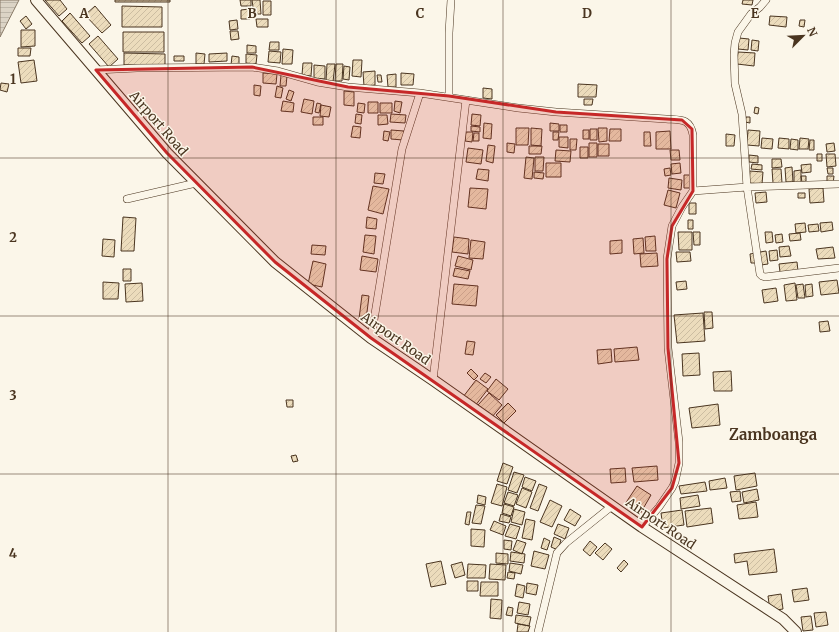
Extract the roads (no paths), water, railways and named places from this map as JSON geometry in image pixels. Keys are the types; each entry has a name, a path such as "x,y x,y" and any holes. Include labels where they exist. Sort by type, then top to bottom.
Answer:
{"main road":[{"name":"Airport Road","path":"36,0 167,153 275,262 371,338 642,527 777,616 796,632"}],"street":[{"path":"449,96 448,33 451,0"},
{"path":"766,0 744,23 738,32 735,43 734,71 735,84 742,114 747,187 760,274 762,276 839,268"},
{"path":"96,70 136,68 252,68 278,71 317,82 348,87 449,96 518,108 556,112 682,120 687,122 693,135 693,190 672,226 668,259 668,348 679,442 679,463 675,482 672,488 659,507 642,527"},
{"path":"371,338 402,149 420,93"},
{"path":"433,380 466,100"},
{"path":"127,199 196,182"},
{"path":"693,190 839,184"},
{"path":"538,632 557,553 566,542 612,506"}],"district":[{"name":"Zamboanga","path":"773,435"}]}
